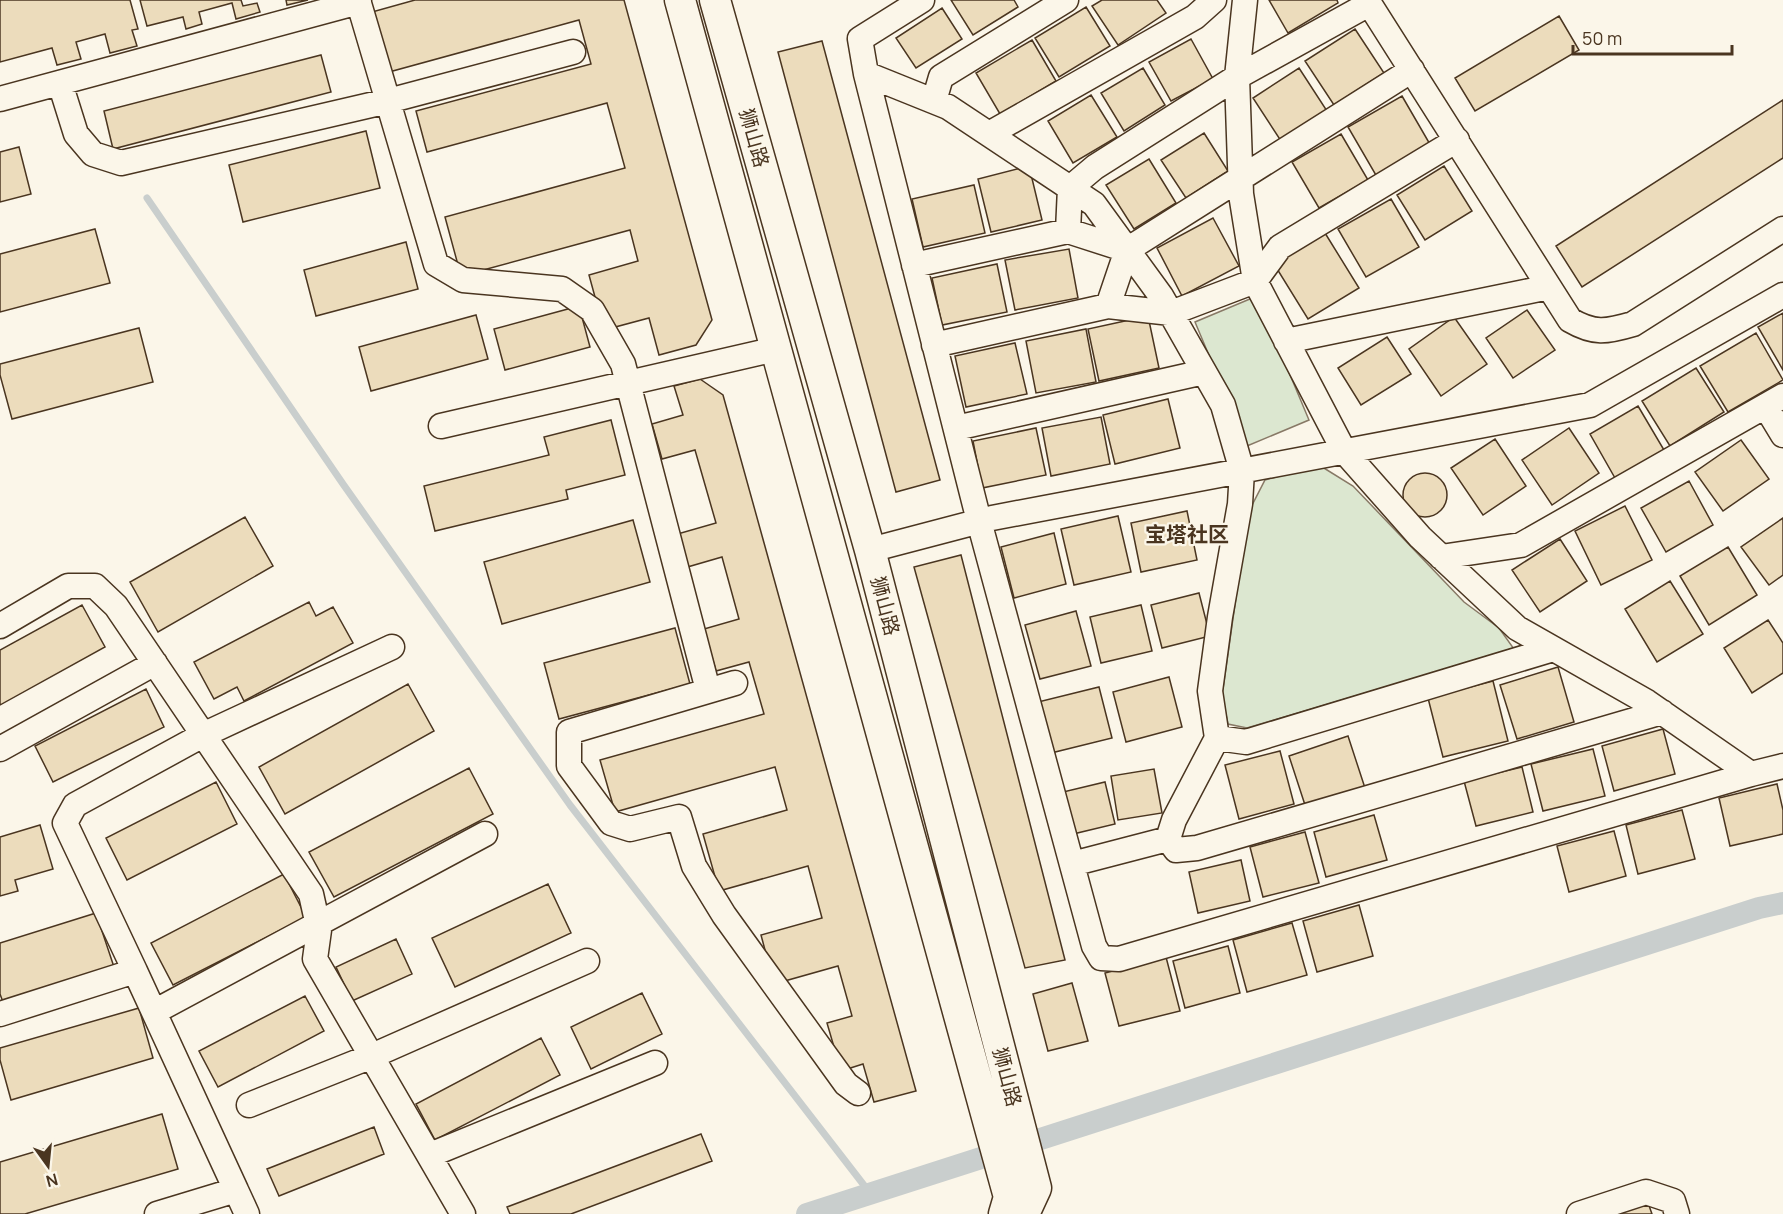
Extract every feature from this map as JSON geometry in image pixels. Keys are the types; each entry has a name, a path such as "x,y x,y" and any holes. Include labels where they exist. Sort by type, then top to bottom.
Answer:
{"main road":[{"name":"狮山路","path":"680,0 985,1108 1019,1203"},
{"name":"狮山路","path":"714,0 870,550 1013,1099 1019,1203"}],"lane":[{"path":"922,0 860,39 866,74 979,521 1094,946 1101,958 1119,959 1783,766"},
{"path":"934,101 941,77 1066,0"},
{"path":"989,134 1195,16 1214,0"},
{"path":"1245,0 1237,77 1241,178 1255,281 1344,452 1420,537 1517,628 1662,712 1751,774"},
{"path":"0,99 359,1 436,264 463,280 562,289 592,310 623,364 626,384 708,690"},
{"path":"1068,231 1070,188 1095,167 1237,77 1368,2 1570,320 1588,330 1610,331 1633,324 1783,229"},
{"path":"60,83 76,134 93,154 121,163 388,100 573,52"},
{"path":"1108,306 1127,250 1412,70"},
{"path":"866,74 948,107 1094,204 1171,313 1223,405 1242,471 1240,504 1220,617 1210,691 1217,738 1174,820 1168,840"},
{"path":"934,345 1108,306 1171,313 1255,281 1280,247 1457,141"},
{"path":"914,265 1068,231 1127,250"},
{"path":"1286,341 1549,287"},
{"path":"870,550 979,521 1590,405 1783,295"},
{"path":"441,426 776,349"},
{"path":"956,429 1204,372"},
{"path":"1442,557 1521,545 1774,401 1783,435"},
{"path":"0,626 68,586 95,586 116,606 311,894 318,924 315,959 463,1214"},
{"path":"247,1214 65,823 75,805 203,735 392,647"},
{"path":"1217,738 1246,742 1553,649"},
{"path":"0,749 154,663"},
{"path":"735,683 569,732 569,766 611,823 630,829 679,817 694,866 724,915 846,1084 858,1093"},
{"path":"1168,840 1176,850 1197,848 1662,712"},
{"path":"154,1012 485,834"},
{"path":"1072,864 1168,840"},
{"path":"249,1105 372,1056 587,961"},
{"path":"0,1014 135,971"},
{"path":"430,1155 655,1063"},
{"path":"157,1214 236,1190"},
{"path":"1579,1214 1646,1192 1673,1201 1677,1214"}],"green space":[{"path":"1257,296 1309,420 1247,446 1195,322"},
{"path":"1319,465 1353,486 1464,602 1499,628 1514,649 1247,728 1228,724 1222,696 1248,513 1265,480"}],"building":[{"path":"0,0 130,0 138,29 132,30 137,46 110,53 105,34 76,42 81,59 57,65 52,48 0,62"},
{"path":"140,0 241,0 243,6 257,3 260,12 236,19 232,3 199,12 202,24 186,29 183,17 147,26"},
{"path":"286,0 308,0 287,5"},
{"path":"415,0 624,0 712,320 696,345 659,355 649,318 604,330 589,275 638,261 630,230 461,276 445,217 625,168 607,103 427,152 416,111 591,64 579,20 389,72 372,12"},
{"path":"951,0 1014,0 1018,7 973,35"},
{"path":"1102,0 1157,0 1166,13 1118,45 1092,6"},
{"path":"1269,0 1337,0 1338,3 1288,33"},
{"path":"1086,7 1110,46 1059,77 1035,38"},
{"path":"942,8 962,39 916,68 896,38"},
{"path":"1559,16 1579,50 1475,111 1455,78"},
{"path":"1355,29 1384,73 1334,105 1305,61"},
{"path":"1191,39 1213,79 1171,101 1149,62"},
{"path":"1032,40 1056,81 1000,114 976,73"},
{"path":"822,41 940,480 896,492 778,52"},
{"path":"321,55 331,92 113,149 104,111"},
{"path":"1143,68 1165,105 1124,131 1101,93"},
{"path":"1299,68 1327,111 1281,141 1253,98"},
{"path":"1091,95 1117,137 1073,163 1048,121"},
{"path":"1402,96 1431,146 1377,177 1348,127"},
{"path":"1783,100 1783,158 1582,287 1556,246"},
{"path":"366,131 380,188 243,222 229,165"},
{"path":"1204,133 1228,171 1186,198 1161,160"},
{"path":"1341,134 1368,180 1319,208 1292,162"},
{"path":"19,147 31,194 0,202 0,152"},
{"path":"1149,159 1176,203 1134,229 1106,185"},
{"path":"1029,166 1042,220 991,232 978,179"},
{"path":"1444,166 1472,211 1425,240 1397,195"},
{"path":"974,185 985,233 923,247 912,199"},
{"path":"1391,199 1419,247 1366,277 1338,229"},
{"path":"1213,218 1239,266 1182,296 1157,248"},
{"path":"95,229 110,283 0,312 0,254"},
{"path":"1325,233 1359,288 1308,319 1274,264"},
{"path":"406,242 418,289 316,316 304,270"},
{"path":"1069,249 1078,298 1015,310 1005,260"},
{"path":"997,264 1007,312 942,325 932,278"},
{"path":"579,306 590,347 505,370 494,329"},
{"path":"1527,310 1555,350 1513,378 1486,338"},
{"path":"1783,313 1783,370 1758,327"},
{"path":"476,315 488,359 371,391 359,347"},
{"path":"1148,316 1159,368 1099,381 1088,329"},
{"path":"1454,317 1487,364 1441,396 1409,349"},
{"path":"139,328 153,382 12,419 0,375 0,364"},
{"path":"1086,329 1096,382 1036,393 1026,341"},
{"path":"1756,333 1783,380 1728,412 1700,366"},
{"path":"1387,337 1411,374 1361,405 1338,368"},
{"path":"1015,343 1027,394 966,407 955,356"},
{"path":"1696,368 1724,412 1670,446 1642,401"},
{"path":"700,379 723,395 916,1091 874,1102 863,1064 841,1071 827,1023 852,1016 838,966 774,984 761,935 822,918 808,866 719,891 703,834 787,810 775,767 615,812 600,760 764,714 749,662 716,671 704,629 739,619 722,557 684,568 674,535 716,523 695,450 662,459 652,424 683,415 674,386"},
{"path":"1168,399 1180,448 1115,464 1103,415"},
{"path":"1638,406 1664,450 1615,478 1590,434"},
{"path":"1101,417 1110,464 1051,476 1042,428"},
{"path":"611,420 625,475 566,490 568,499 435,531 424,486 549,455 544,437"},
{"path":"1036,428 1046,475 982,488 973,441"},
{"path":"1569,428 1599,473 1552,505 1522,460"},
{"path":"1495,439 1526,486 1483,515 1451,468"},
{"path":"1741,440 1769,479 1723,511 1695,472"},
{"path":"1425,473 1434,474 1441,479 1446,486 1446,504 1441,511 1434,516 1425,517 1416,516 1409,511 1404,504 1403,495 1404,486 1409,479 1416,474"},
{"path":"1689,481 1713,525 1666,552 1641,508"},
{"path":"1625,506 1652,560 1601,585 1575,531"},
{"path":"1187,511 1197,560 1141,572 1131,523"},
{"path":"1118,516 1131,572 1074,585 1061,529"},
{"path":"245,517 273,566 158,632 130,582"},
{"path":"1783,518 1783,575 1769,585 1741,547"},
{"path":"633,520 650,582 502,624 484,562"},
{"path":"1054,533 1066,584 1014,598 1001,547"},
{"path":"1560,539 1587,581 1540,612 1512,570"},
{"path":"1728,547 1757,595 1709,625 1680,576"},
{"path":"961,555 1065,960 1025,968 914,567"},
{"path":"1670,581 1703,634 1657,662 1625,609"},
{"path":"1199,593 1210,636 1162,648 1151,605"},
{"path":"309,602 316,616 333,607 353,643 244,701 237,687 214,699 194,662"},
{"path":"82,605 105,647 0,705 0,650"},
{"path":"1141,605 1152,651 1101,663 1090,617"},
{"path":"1076,611 1091,666 1040,679 1025,625"},
{"path":"1768,620 1783,643 1783,673 1752,693 1724,648"},
{"path":"675,628 690,684 559,719 544,663"},
{"path":"1558,667 1574,722 1517,739 1500,685"},
{"path":"1169,677 1182,727 1126,742 1113,692"},
{"path":"1493,681 1508,741 1443,757 1428,698"},
{"path":"408,684 434,731 285,814 259,767"},
{"path":"1099,687 1112,738 1051,753 1038,702"},
{"path":"146,689 164,727 53,782 35,746"},
{"path":"1663,729 1675,774 1614,791 1602,746"},
{"path":"1348,736 1365,788 1306,808 1289,756"},
{"path":"1593,749 1605,796 1543,811 1531,764"},
{"path":"1280,751 1294,804 1239,819 1225,765"},
{"path":"1522,767 1533,812 1476,826 1464,781"},
{"path":"469,768 493,814 334,897 309,852"},
{"path":"1154,769 1162,813 1118,820 1111,776"},
{"path":"216,782 237,824 127,880 106,838"},
{"path":"1105,782 1115,824 1073,834 1063,792"},
{"path":"1777,784 1783,810 1783,834 1730,846 1719,798"},
{"path":"1682,810 1695,859 1638,874 1626,825"},
{"path":"1374,815 1387,860 1326,877 1314,832"},
{"path":"40,825 53,869 15,880 18,891 0,896 0,837"},
{"path":"1614,831 1626,876 1569,892 1557,846"},
{"path":"1305,832 1319,883 1263,897 1250,847"},
{"path":"1241,860 1250,901 1198,913 1189,872"},
{"path":"284,874 306,917 173,985 151,943"},
{"path":"548,884 571,933 455,987 432,938"},
{"path":"1359,905 1373,956 1317,972 1303,921"},
{"path":"96,913 114,967 3,1002 0,994 0,943"},
{"path":"1292,923 1307,975 1247,992 1233,940"},
{"path":"396,939 412,974 352,1001 336,967"},
{"path":"1228,946 1240,993 1185,1008 1173,961"},
{"path":"1166,957 1180,1011 1119,1026 1105,973"},
{"path":"1072,983 1088,1041 1048,1051 1033,994"},
{"path":"642,993 662,1034 591,1069 571,1027"},
{"path":"305,996 324,1031 218,1087 199,1051"},
{"path":"139,1008 153,1058 11,1100 0,1060 0,1048"},
{"path":"541,1038 560,1075 435,1140 416,1104"},
{"path":"162,1114 178,1169 25,1214 0,1214 0,1162"},
{"path":"374,1127 384,1154 279,1196 267,1169"},
{"path":"701,1134 712,1161 571,1214 510,1214 507,1207"},
{"path":"1647,1200 1652,1214 1603,1214"}],"waterway":[{"path":"147,198 343,484 570,805 870,1193"},
{"path":"807,1214 1759,908 1783,903"}],"district":[{"name":"宝塔社区","path":"1187,535"}]}
